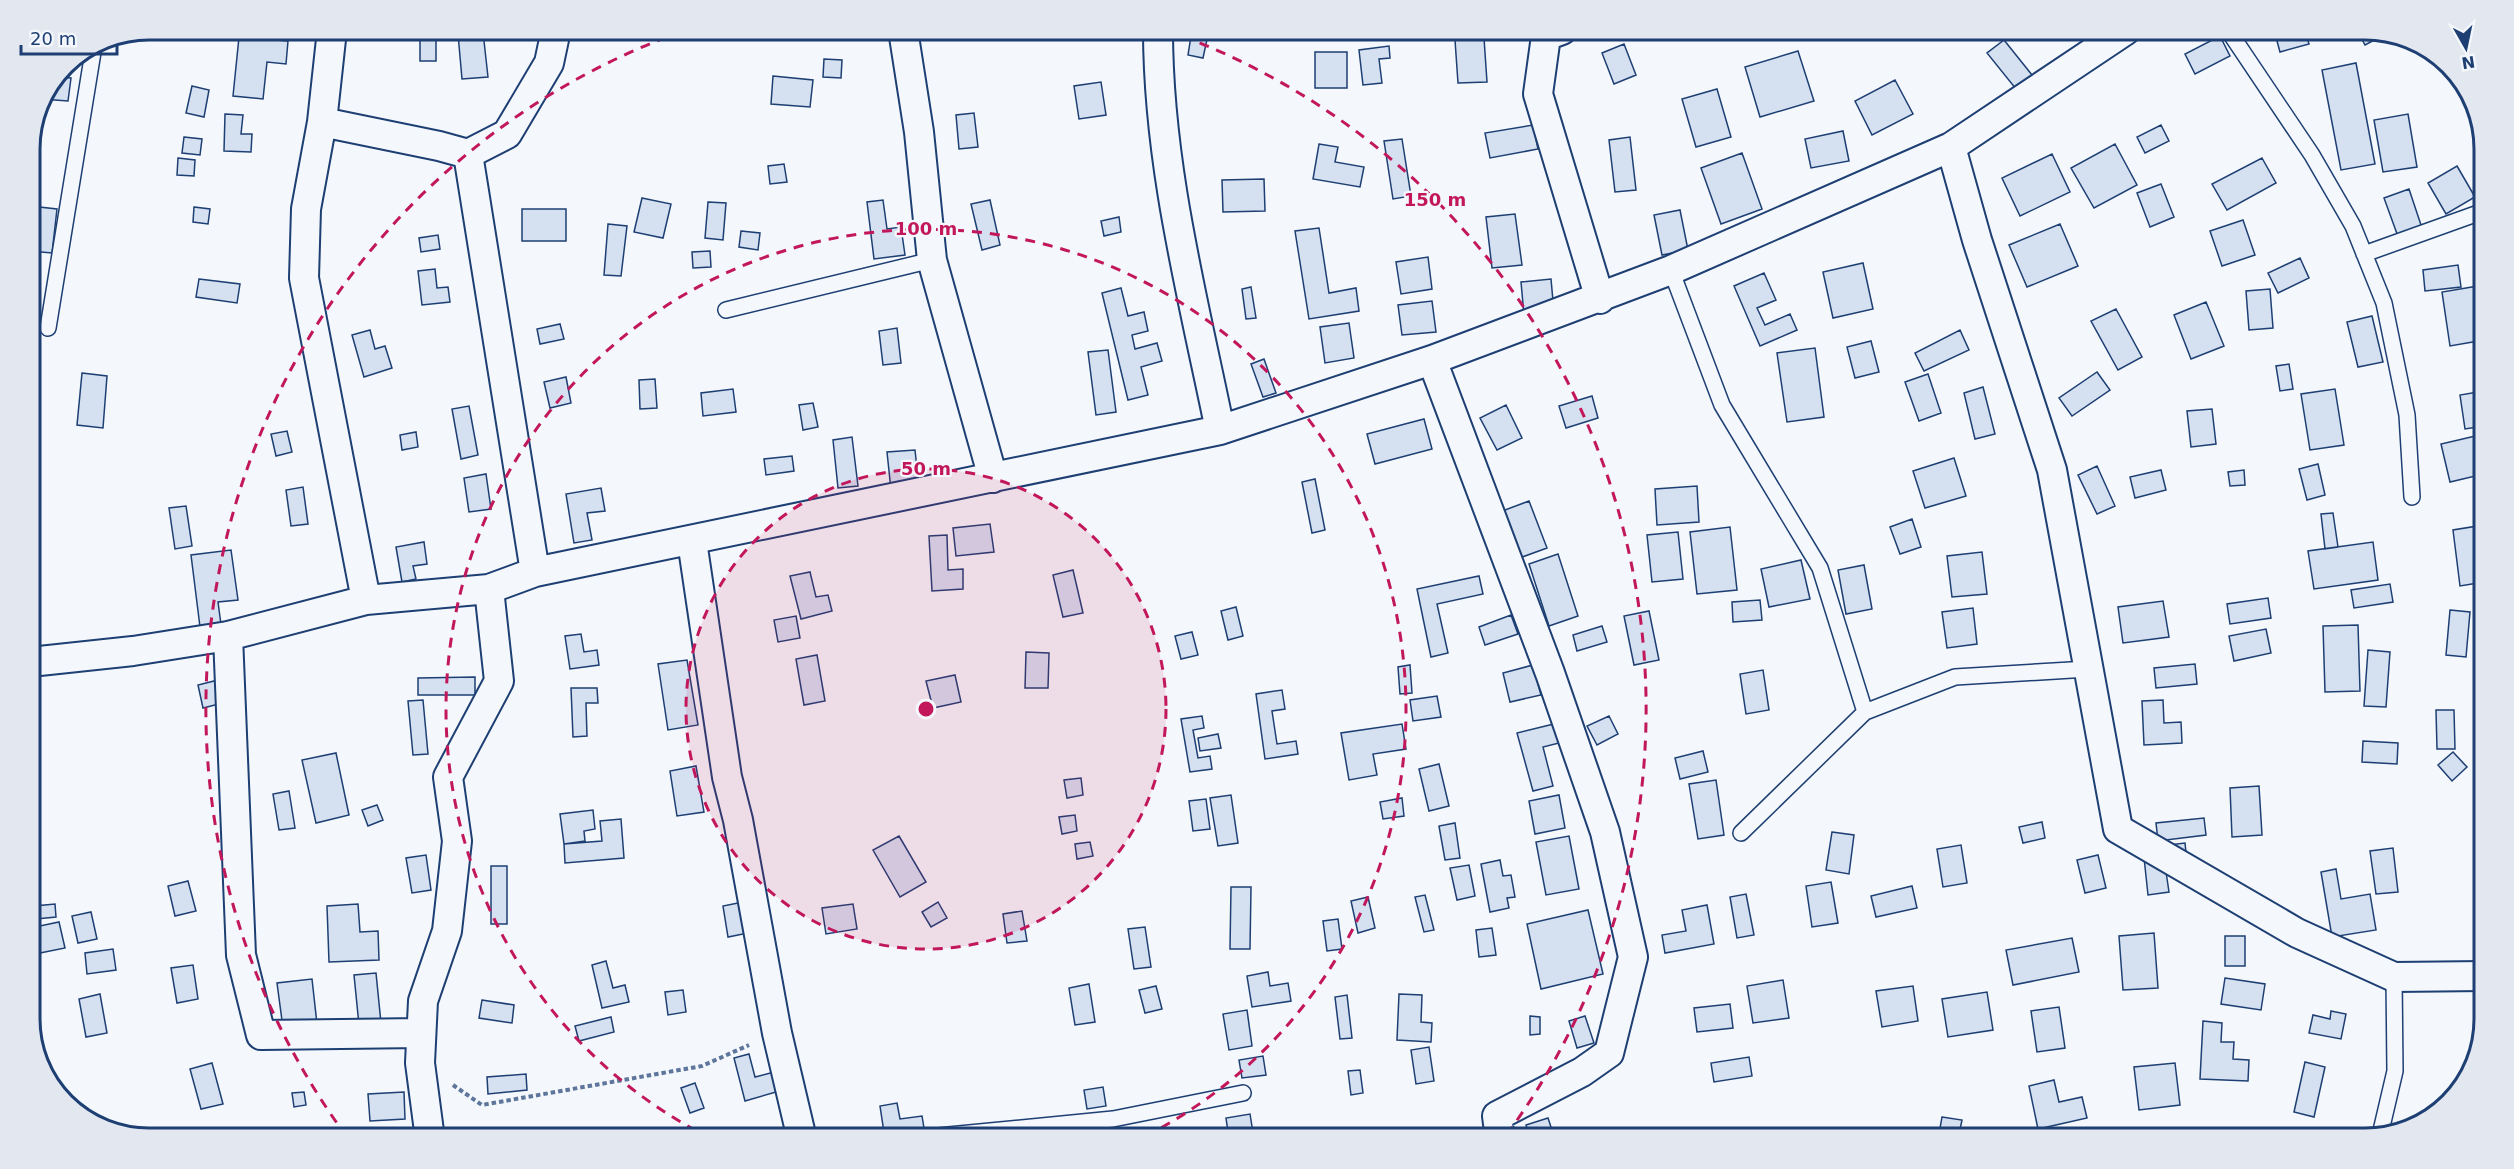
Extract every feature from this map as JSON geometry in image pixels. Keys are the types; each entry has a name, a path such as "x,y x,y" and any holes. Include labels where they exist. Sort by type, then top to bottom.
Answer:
{"street":[{"path":"1545,40 1538,94 1600,299"},
{"path":"41,661 133,651 228,636 366,600 489,589 535,572 1220,430 1432,360 1600,299 1671,270 1951,147 2111,40"},
{"path":"331,41 322,122 306,210 304,278 366,600"},
{"path":"322,122 468,154 507,134 549,63 554,41"},
{"path":"905,41 919,132 932,260 993,478"},
{"path":"1158,41 1158,73 1170,180 1220,430"},
{"path":"1951,147 1977,240 2052,470 2118,830 2297,933 2394,977 2474,976"},
{"path":"468,154 535,572"},
{"path":"1432,360 1550,673 1605,832 1633,957 1609,1053 1582,1072 1497,1116 1499,1128"},
{"path":"692,541 727,777 738,820 777,1033 799,1128"},
{"path":"429,1128 420,1063 423,1001 447,931 458,841 448,777 499,681 489,589"},
{"path":"228,636 241,955 261,1035 422,1033"}],"lane":[{"path":"2235,40 2312,155 2353,226 2384,303 2408,415 2412,497"},
{"path":"48,328 92,57"},
{"path":"2364,254 2473,215"},
{"path":"726,310 932,260"},
{"path":"1671,270 1722,405 1820,568 1864,712"},
{"path":"1741,833 1864,712 1955,677 2088,669"},
{"path":"2382,1127 2395,1071 2394,977"},
{"path":"1020,1128 1113,1119 1243,1093"}],"path":[{"path":"420,1063 482,1105 702,1066 777,1033"}],"building":[{"path":"1455,40 1484,40 1487,82 1458,83"},
{"path":"2004,40 2032,75 2016,89 1987,53"},
{"path":"2212,40 2222,40 2230,56 2195,74 2185,54"},
{"path":"2277,40 2308,40 2309,44 2280,52"},
{"path":"2362,40 2372,41 2365,45"},
{"path":"239,41 288,41 286,64 267,62 263,99 233,96"},
{"path":"420,41 436,41 436,61 420,61"},
{"path":"459,41 484,41 488,77 462,79"},
{"path":"1190,41 1207,41 1203,58 1188,55"},
{"path":"1624,44 1636,75 1614,84 1602,53"},
{"path":"1389,46 1390,58 1379,59 1382,83 1363,85 1359,50"},
{"path":"1798,51 1814,101 1760,117 1745,67"},
{"path":"1315,52 1347,52 1347,88 1315,88"},
{"path":"824,59 842,60 841,78 823,77"},
{"path":"2356,63 2375,164 2341,170 2322,70"},
{"path":"773,76 813,80 810,107 771,104"},
{"path":"67,78 71,78 68,101 53,100"},
{"path":"1895,80 1913,114 1872,135 1855,101"},
{"path":"1101,82 1106,115 1079,119 1074,86"},
{"path":"192,86 209,90 204,117 186,113"},
{"path":"1717,89 1731,137 1696,147 1682,99"},
{"path":"974,113 978,147 959,149 956,115"},
{"path":"225,114 243,115 241,134 252,134 251,152 224,151"},
{"path":"2408,114 2417,167 2383,172 2374,120"},
{"path":"1533,125 1538,149 1490,158 1485,133"},
{"path":"2161,125 2169,141 2145,153 2137,137"},
{"path":"1843,131 1849,161 1811,168 1805,139"},
{"path":"184,137 202,139 200,155 182,153"},
{"path":"1630,137 1636,190 1615,192 1609,140"},
{"path":"1402,139 1411,196 1393,199 1384,141"},
{"path":"1319,144 1338,147 1335,162 1364,167 1360,187 1313,179"},
{"path":"2115,144 2137,185 2094,208 2071,168"},
{"path":"1742,153 1762,209 1721,224 1701,168"},
{"path":"2052,154 2070,192 2020,216 2002,178"},
{"path":"178,158 195,160 194,176 177,175"},
{"path":"2262,158 2276,183 2227,210 2212,184"},
{"path":"784,164 787,182 770,184 768,166"},
{"path":"2457,166 2473,194 2473,198 2446,214 2428,183"},
{"path":"1264,179 1265,211 1223,212 1222,180"},
{"path":"2161,184 2174,217 2150,227 2137,193"},
{"path":"2409,189 2424,234 2400,242 2384,198"},
{"path":"642,198 671,204 663,238 634,232"},
{"path":"883,200 887,229 901,227 905,255 874,259 867,202"},
{"path":"990,200 1000,245 982,250 971,204"},
{"path":"708,202 726,203 723,240 705,238"},
{"path":"41,207 57,209 52,253 41,252"},
{"path":"194,207 210,209 208,224 193,222"},
{"path":"522,209 566,209 566,241 522,241"},
{"path":"1680,210 1688,250 1662,255 1654,215"},
{"path":"1515,214 1522,265 1492,268 1486,217"},
{"path":"1119,217 1121,232 1104,236 1101,221"},
{"path":"2243,220 2255,255 2222,266 2210,231"},
{"path":"608,224 627,226 621,276 604,275"},
{"path":"2060,224 2078,266 2027,287 2009,245"},
{"path":"1319,228 1329,293 1356,288 1359,311 1309,319 1295,231"},
{"path":"741,231 760,233 758,250 739,247"},
{"path":"438,235 440,249 421,252 419,238"},
{"path":"710,251 711,267 693,268 692,252"},
{"path":"1428,257 1432,289 1401,294 1396,262"},
{"path":"2300,258 2309,278 2278,293 2268,273"},
{"path":"1863,263 1873,309 1833,318 1823,272"},
{"path":"2458,265 2461,287 2425,291 2423,270"},
{"path":"435,269 437,288 448,287 450,302 422,305 418,271"},
{"path":"1764,273 1776,300 1757,308 1765,325 1790,314 1797,330 1760,346 1734,286"},
{"path":"199,279 240,284 237,303 196,297"},
{"path":"1551,279 1554,312 1524,315 1521,282"},
{"path":"1251,287 1256,318 1246,319 1242,289"},
{"path":"2473,287 2473,342 2450,346 2442,292"},
{"path":"1121,288 1128,316 1144,312 1148,331 1132,335 1135,349 1157,343 1162,361 1141,367 1148,395 1128,400 1102,293"},
{"path":"2270,289 2273,328 2249,330 2246,291"},
{"path":"1432,301 1436,332 1402,335 1398,305"},
{"path":"2206,302 2224,346 2191,359 2174,315"},
{"path":"2116,309 2142,357 2118,370 2091,321"},
{"path":"2372,316 2383,362 2358,367 2347,322"},
{"path":"1349,323 1354,358 1325,363 1320,327"},
{"path":"560,324 564,339 540,344 537,329"},
{"path":"897,328 901,363 883,365 879,331"},
{"path":"370,330 375,349 385,346 392,368 364,377 352,335"},
{"path":"1960,330 1969,350 1924,371 1915,353"},
{"path":"1871,341 1879,372 1855,378 1847,347"},
{"path":"1815,348 1824,417 1787,422 1777,353"},
{"path":"1108,350 1116,412 1096,415 1088,352"},
{"path":"1264,359 1276,393 1263,397 1251,364"},
{"path":"2289,364 2293,389 2280,391 2276,366"},
{"path":"2097,372 2110,390 2072,416 2059,398"},
{"path":"82,373 107,376 103,428 77,425"},
{"path":"1928,374 1941,413 1919,421 1905,382"},
{"path":"566,377 571,403 550,408 544,382"},
{"path":"655,379 657,408 640,409 639,380"},
{"path":"1983,387 1995,434 1975,439 1964,393"},
{"path":"733,389 736,412 703,416 701,393"},
{"path":"2335,389 2344,445 2310,450 2301,394"},
{"path":"2473,393 2473,428 2465,429 2460,395"},
{"path":"1592,396 1598,418 1566,428 1559,406"},
{"path":"813,403 818,427 803,430 799,405"},
{"path":"1506,405 1522,438 1497,450 1480,418"},
{"path":"469,406 478,455 461,459 452,409"},
{"path":"2212,409 2216,444 2191,447 2187,411"},
{"path":"1424,419 1432,449 1375,464 1367,434"},
{"path":"287,431 292,452 276,456 271,434"},
{"path":"416,432 418,447 402,450 400,435"},
{"path":"2473,436 2473,476 2450,482 2441,444"},
{"path":"852,437 858,486 838,488 833,440"},
{"path":"915,450 919,487 891,490 887,452"},
{"path":"792,456 794,471 766,475 764,459"},
{"path":"1954,458 1966,496 1925,508 1913,471"},
{"path":"2318,464 2325,495 2307,500 2299,469"},
{"path":"2097,466 2115,506 2097,514 2078,475"},
{"path":"2161,470 2166,490 2135,498 2130,477"},
{"path":"2244,470 2245,485 2230,486 2228,472"},
{"path":"486,474 491,509 469,512 464,478"},
{"path":"1315,479 1325,530 1312,533 1302,482"},
{"path":"1697,486 1699,522 1657,525 1655,489"},
{"path":"303,487 308,524 291,526 286,490"},
{"path":"601,488 605,511 587,513 592,540 574,543 566,494"},
{"path":"1529,501 1547,548 1514,560 1497,513"},
{"path":"186,506 192,546 175,549 169,508"},
{"path":"2333,513 2338,547 2325,549 2321,514"},
{"path":"1912,519 1921,547 1900,554 1890,527"},
{"path":"990,524 994,552 956,556 953,528"},
{"path":"1730,527 1737,590 1697,594 1690,532"},
{"path":"2473,527 2474,584 2460,586 2453,530"},
{"path":"1678,532 1683,579 1652,582 1647,535"},
{"path":"947,535 948,570 963,569 963,589 932,591 929,536"},
{"path":"424,542 427,564 413,566 416,579 402,582 396,547"},
{"path":"2373,542 2378,580 2314,589 2308,551"},
{"path":"231,550 238,600 218,602 222,632 201,635 191,555"},
{"path":"1982,552 1987,594 1952,597 1947,556"},
{"path":"1558,554 1578,616 1549,626 1529,564"},
{"path":"1801,560 1810,599 1769,607 1761,569"},
{"path":"1864,565 1872,609 1846,614 1838,570"},
{"path":"1073,570 1083,613 1063,617 1053,575"},
{"path":"810,572 816,597 828,595 832,611 801,619 790,576"},
{"path":"1479,576 1483,594 1437,604 1448,653 1431,657 1417,589"},
{"path":"2390,584 2393,602 2354,608 2351,590"},
{"path":"2268,598 2271,618 2230,624 2227,604"},
{"path":"1760,600 1762,620 1733,622 1732,602"},
{"path":"2163,601 2169,637 2123,643 2118,607"},
{"path":"1236,607 1243,636 1228,640 1221,611"},
{"path":"1973,608 1977,644 1947,648 1942,612"},
{"path":"2450,610 2470,612 2466,657 2446,655"},
{"path":"1649,611 1659,660 1634,665 1624,616"},
{"path":"1511,615 1518,634 1485,645 1479,627"},
{"path":"796,616 800,638 778,642 774,620"},
{"path":"2358,625 2360,691 2325,692 2323,626"},
{"path":"1602,626 1607,642 1577,651 1573,635"},
{"path":"2266,629 2271,653 2234,661 2229,636"},
{"path":"1192,632 1198,655 1181,659 1175,636"},
{"path":"581,634 584,652 597,650 599,665 570,669 565,636"},
{"path":"2368,650 2390,652 2386,707 2364,706"},
{"path":"1026,652 1049,653 1048,688 1025,688"},
{"path":"817,655 825,701 804,705 796,659"},
{"path":"687,660 698,725 668,730 658,664"},
{"path":"2195,664 2197,684 2156,688 2154,668"},
{"path":"1410,665 1412,693 1400,694 1398,667"},
{"path":"1533,665 1541,695 1510,702 1503,673"},
{"path":"1763,670 1769,710 1746,714 1740,674"},
{"path":"955,675 961,702 933,708 926,681"},
{"path":"475,677 475,695 418,695 418,678"},
{"path":"218,680 223,703 203,708 198,685"},
{"path":"571,688 597,688 598,703 586,703 587,736 573,737"},
{"path":"1282,690 1285,709 1272,711 1277,744 1296,741 1298,754 1265,759 1256,694"},
{"path":"1437,696 1441,717 1413,721 1410,700"},
{"path":"423,700 428,754 413,755 408,701"},
{"path":"2163,700 2164,723 2181,722 2182,743 2144,745 2142,701"},
{"path":"2436,710 2454,710 2455,749 2437,749"},
{"path":"1202,716 1204,728 1193,730 1198,758 1210,756 1212,769 1190,772 1181,719"},
{"path":"1609,716 1618,734 1597,745 1587,726"},
{"path":"1558,723 1563,742 1543,747 1553,786 1533,791 1517,733"},
{"path":"1402,724 1406,749 1373,754 1377,775 1349,780 1341,733"},
{"path":"1218,734 1221,748 1200,751 1198,738"},
{"path":"2363,741 2398,743 2397,764 2362,762"},
{"path":"1703,751 1708,772 1680,779 1675,758"},
{"path":"2453,752 2467,767 2452,781 2438,765"},
{"path":"336,753 349,815 316,823 302,760"},
{"path":"1439,764 1449,806 1429,811 1419,769"},
{"path":"696,766 704,812 677,816 670,771"},
{"path":"1081,778 1083,795 1067,798 1064,780"},
{"path":"1716,780 1724,835 1698,839 1689,784"},
{"path":"2259,786 2262,835 2232,837 2230,788"},
{"path":"289,791 295,828 279,830 273,794"},
{"path":"1231,795 1238,843 1218,846 1210,798"},
{"path":"1559,795 1565,828 1535,834 1529,801"},
{"path":"1402,798 1404,816 1383,819 1380,802"},
{"path":"1206,799 1210,829 1193,831 1189,801"},
{"path":"377,805 383,820 368,826 362,810"},
{"path":"593,810 595,829 584,831 585,841 564,844 560,814"},
{"path":"1075,815 1077,831 1062,834 1059,817"},
{"path":"2204,818 2206,835 2158,841 2156,823"},
{"path":"621,819 624,858 565,863 564,844 602,841 600,821"},
{"path":"2042,822 2045,838 2023,843 2019,827"},
{"path":"1455,823 1460,858 1445,860 1439,826"},
{"path":"1832,832 1854,835 1849,874 1826,870"},
{"path":"899,836 926,882 900,897 873,850"},
{"path":"1569,836 1579,889 1546,895 1536,842"},
{"path":"1090,842 1093,856 1077,859 1075,844"},
{"path":"2185,843 2187,862 2165,865 2169,892 2148,895 2143,848"},
{"path":"1961,845 1967,883 1943,887 1937,849"},
{"path":"2393,848 2398,892 2376,894 2370,851"},
{"path":"426,855 431,890 412,893 406,858"},
{"path":"2098,855 2106,888 2085,893 2077,860"},
{"path":"1500,860 1503,876 1511,875 1515,897 1507,898 1509,908 1490,912 1481,864"},
{"path":"1469,865 1475,896 1457,900 1450,868"},
{"path":"491,866 507,866 507,924 491,924"},
{"path":"2336,869 2341,899 2370,894 2376,930 2332,937 2321,872"},
{"path":"188,881 196,911 175,916 168,886"},
{"path":"1831,882 1838,923 1812,927 1806,886"},
{"path":"1912,886 1917,908 1876,917 1871,896"},
{"path":"1231,887 1251,887 1250,949 1230,949"},
{"path":"1746,894 1754,935 1737,938 1730,897"},
{"path":"1425,895 1434,930 1424,932 1415,897"},
{"path":"1368,897 1375,928 1358,933 1351,901"},
{"path":"748,901 753,932 728,937 723,906"},
{"path":"938,902 947,918 931,927 922,912"},
{"path":"55,904 56,917 41,918 41,905"},
{"path":"358,904 360,932 378,931 379,960 329,962 327,906"},
{"path":"853,904 857,929 826,934 822,908"},
{"path":"1707,905 1714,944 1665,953 1662,935 1686,931 1682,910"},
{"path":"1588,910 1603,974 1541,989 1527,924"},
{"path":"1022,911 1027,941 1007,943 1003,914"},
{"path":"91,912 97,939 78,943 72,916"},
{"path":"1338,919 1342,949 1327,951 1323,921"},
{"path":"59,922 65,948 41,953 41,926"},
{"path":"1145,927 1151,967 1134,969 1128,929"},
{"path":"1492,928 1496,955 1479,957 1476,930"},
{"path":"2154,933 2158,988 2123,990 2119,936"},
{"path":"2225,936 2245,936 2245,966 2225,966"},
{"path":"2072,938 2079,972 2013,985 2006,950"},
{"path":"113,949 116,970 87,974 85,953"},
{"path":"606,961 613,988 625,985 629,1002 602,1008 592,965"},
{"path":"193,965 198,999 177,1003 171,968"},
{"path":"1268,972 1270,986 1288,983 1291,1001 1252,1007 1247,976"},
{"path":"376,973 381,1023 359,1025 354,975"},
{"path":"2225,978 2265,984 2261,1010 2221,1004"},
{"path":"312,979 317,1024 283,1028 277,983"},
{"path":"1783,980 1789,1018 1753,1023 1747,986"},
{"path":"1089,984 1095,1022 1075,1025 1069,988"},
{"path":"1156,986 1162,1009 1145,1013 1139,990"},
{"path":"1913,986 1918,1021 1882,1027 1876,991"},
{"path":"683,990 686,1012 668,1015 665,992"},
{"path":"1987,992 1993,1030 1948,1037 1942,999"},
{"path":"100,994 107,1033 86,1037 79,999"},
{"path":"1399,994 1422,995 1421,1022 1432,1023 1431,1042 1397,1040"},
{"path":"1347,995 1352,1038 1340,1039 1335,997"},
{"path":"482,1000 514,1005 512,1023 479,1018"},
{"path":"1730,1004 1733,1028 1697,1032 1694,1008"},
{"path":"2059,1007 2065,1048 2037,1052 2031,1011"},
{"path":"1247,1010 1252,1046 1229,1050 1223,1014"},
{"path":"2331,1011 2346,1014 2341,1039 2309,1033 2313,1015 2330,1019"},
{"path":"1530,1016 1540,1017 1540,1034 1530,1035"},
{"path":"1585,1016 1594,1043 1577,1048 1569,1021"},
{"path":"611,1017 614,1032 579,1041 575,1026"},
{"path":"2203,1021 2222,1023 2221,1042 2234,1042 2233,1059 2249,1060 2248,1081 2200,1079"},
{"path":"1429,1047 1434,1081 1416,1084 1411,1050"},
{"path":"749,1054 755,1077 778,1071 783,1090 745,1101 734,1058"},
{"path":"1263,1056 1266,1075 1242,1078 1239,1060"},
{"path":"1749,1057 1752,1076 1714,1082 1711,1063"},
{"path":"2305,1062 2325,1067 2314,1117 2294,1112"},
{"path":"212,1063 223,1104 201,1109 190,1069"},
{"path":"2175,1063 2180,1105 2139,1110 2134,1067"},
{"path":"1360,1070 1363,1093 1351,1095 1348,1071"},
{"path":"526,1074 527,1090 488,1094 487,1077"},
{"path":"2054,1080 2059,1102 2082,1097 2087,1118 2038,1128 2029,1086"},
{"path":"695,1083 704,1108 690,1113 681,1088"},
{"path":"1103,1087 1106,1106 1087,1109 1084,1090"},
{"path":"304,1092 306,1105 294,1107 292,1093"},
{"path":"404,1092 405,1119 370,1121 368,1094"},
{"path":"897,1103 900,1119 922,1116 924,1128 883,1128 880,1106"},
{"path":"1250,1114 1252,1128 1227,1128 1226,1118"},
{"path":"1942,1117 1962,1120 1960,1128 1940,1128"},
{"path":"1548,1118 1551,1128 1527,1128 1526,1125"}]}
